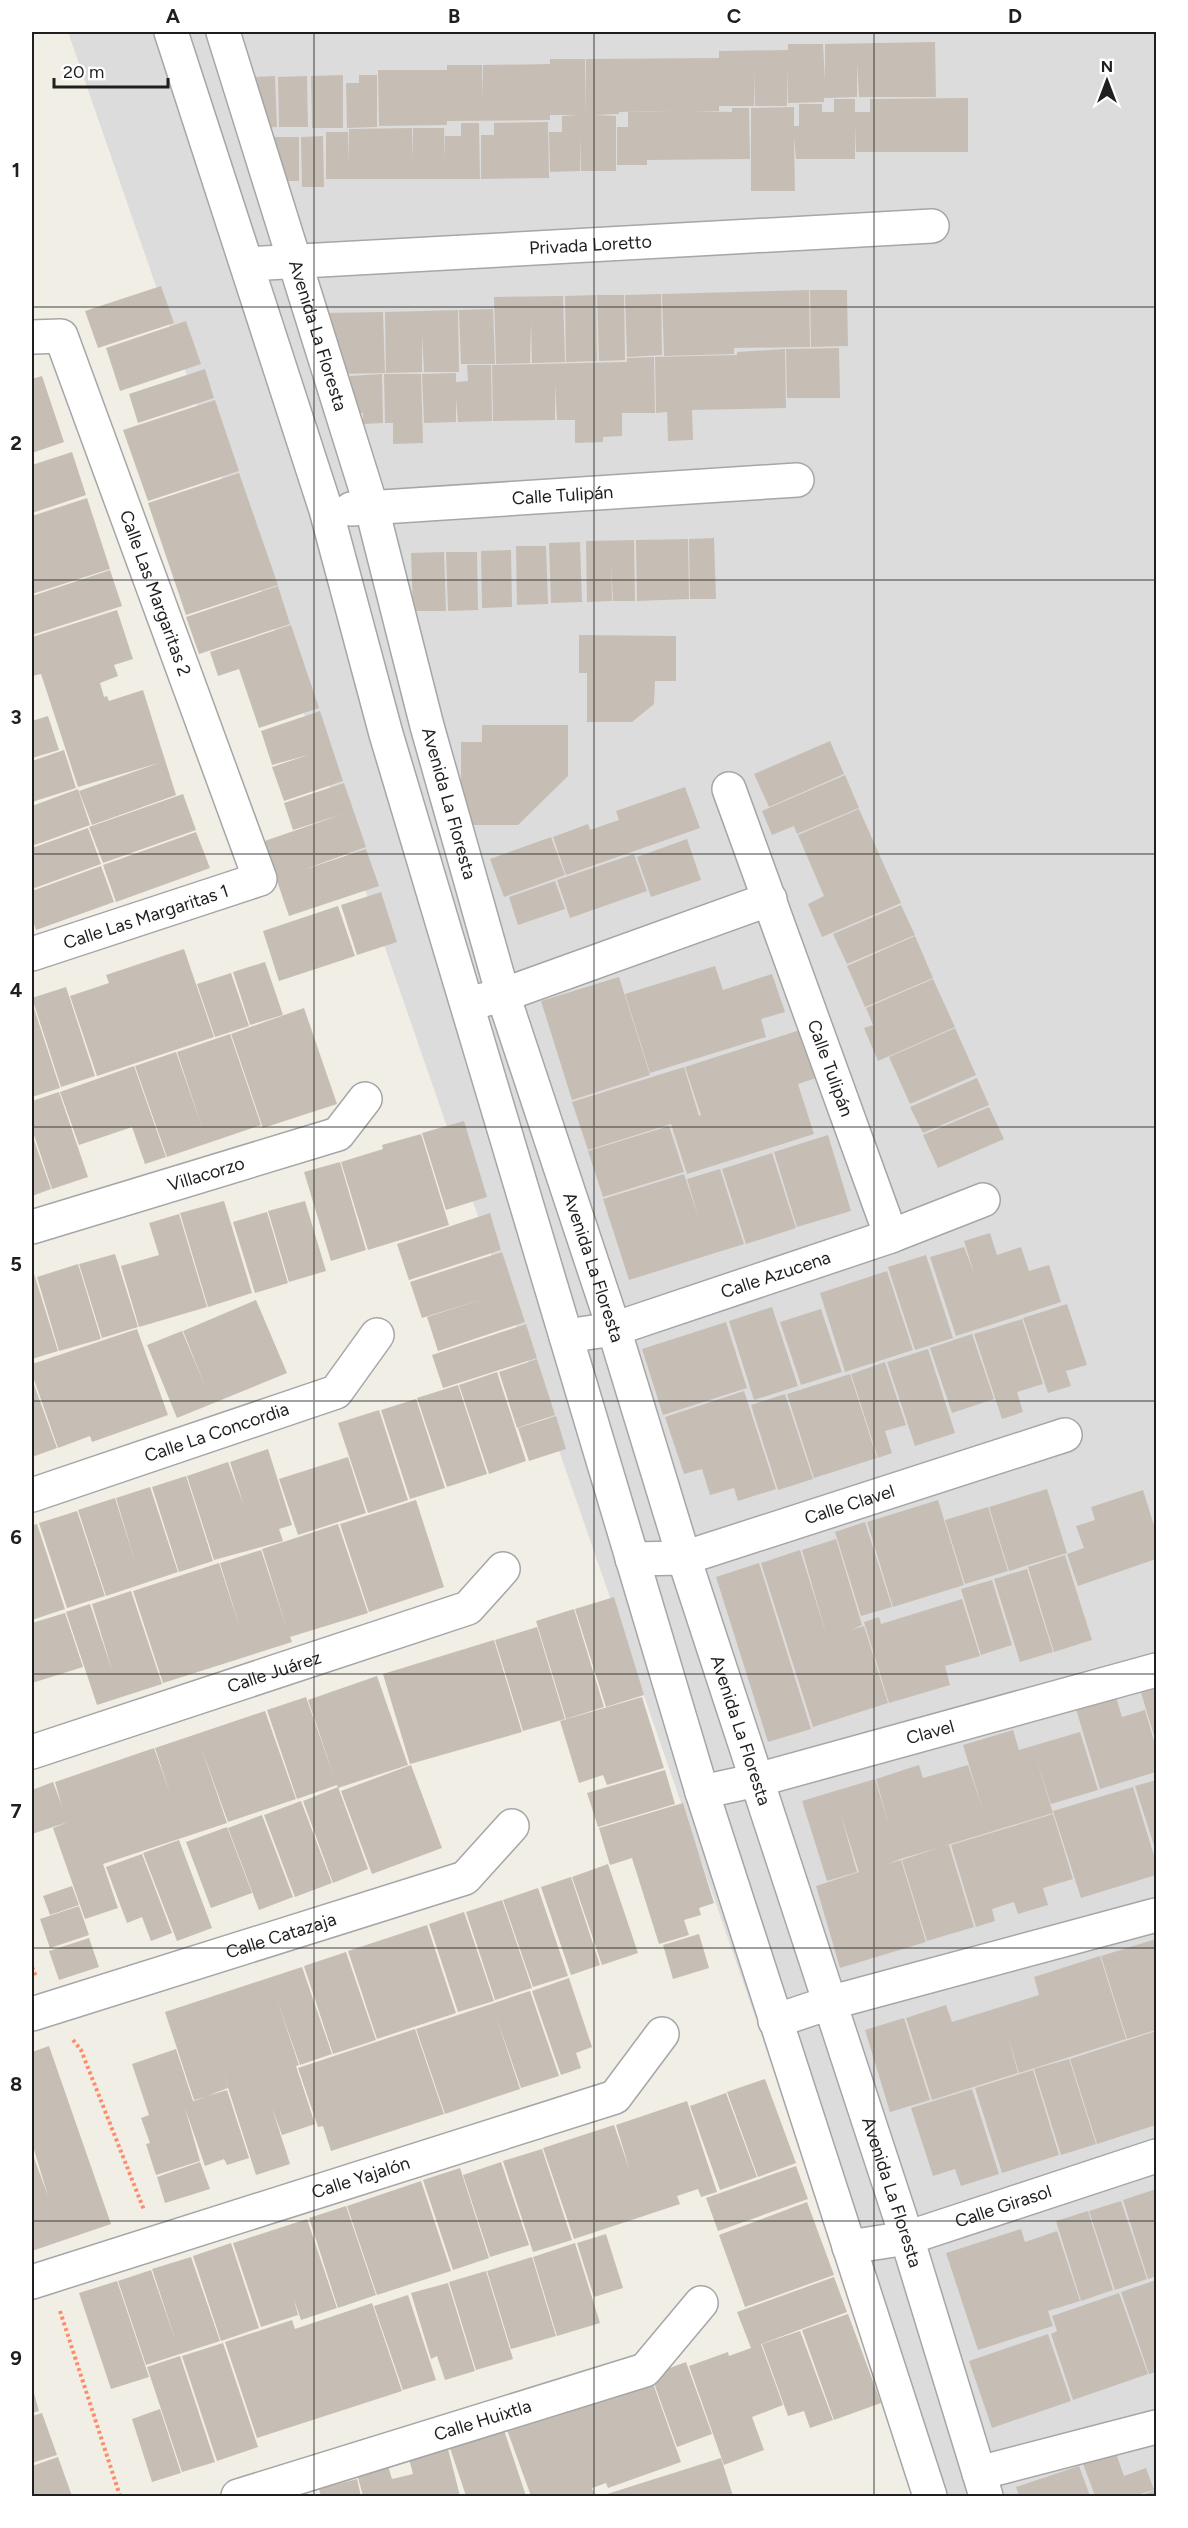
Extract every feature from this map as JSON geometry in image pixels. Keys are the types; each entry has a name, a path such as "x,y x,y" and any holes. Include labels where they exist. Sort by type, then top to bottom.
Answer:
{"street":[{"path":"171,32 326,510 386,735 702,1792 930,2496"},
{"name":"Avenida La Floresta","path":"223,32 372,509 427,726 503,995 614,1329 684,1558 907,2238 983,2485"},
{"name":"Privada Loretto","path":"247,264 932,226"},
{"name":"Calle Las Margaritas 2","path":"32,337 61,336 260,879"},
{"name":"Calle Tulipán","path":"326,510 372,509 797,480"},
{"path":"386,735 427,726"},
{"name":"Calle Tulipán","path":"729,789 891,1236"},
{"name":"Calle Las Margaritas 1","path":"32,954 260,879"},
{"path":"467,1005 503,995 770,899"},
{"name":"Villacorzo","path":"32,1227 338,1134 364,1099"},
{"name":"Calle Azucena","path":"566,1336 614,1329 891,1236 983,1200"},
{"name":"Calle La Concordia","path":"32,1495 336,1392 377,1335"},
{"name":"Calle Clavel","path":"632,1559 684,1558 1065,1435"},
{"name":"Calle Juárez","path":"32,1752 468,1608 503,1569"},
{"name":"Clavel","path":"702,1792 757,1780 1156,1670"},
{"name":"Calle Catazaja","path":"41,2011 465,1878 512,1827"},
{"path":"776,2021 829,2003 1156,1915"},
{"name":"Calle Yajalón","path":"40,2279 615,2097 662,2034"},
{"name":"Calle Girasol","path":"849,2247 907,2238 1156,2156"},
{"name":"Calle Huixtla","path":"238,2496 645,2370 701,2303"},
{"path":"983,2485 1156,2427"}],"path":[{"path":"32,1967 41,2011 81,2050 157,2242"},
{"path":"40,2279 120,2496"}],"shaded area":[{"path":"68,32 1156,32 1156,2496 921,2496"}],"building":[{"path":"935,42 936,97 859,97 857,63 857,97 824,98 824,102 788,103 787,66 787,106 755,106 754,71 754,106 719,106 719,111 693,111 732,112 732,108 749,108 750,159 647,160 647,165 617,165 617,127 628,127 628,112 672,111 619,112 619,114 594,115 616,116 616,171 581,171 580,136 580,171 550,172 549,132 562,132 562,116 579,115 550,115 550,120 447,121 447,125 379,126 378,70 447,70 447,65 482,65 483,100 483,65 550,64 550,59 585,59 586,116 586,59 719,58 719,51 788,50 788,44 823,44 825,81 825,44"},
{"path":"343,75 343,128 312,128 311,76"},
{"path":"359,75 377,75 377,127 347,128 346,83 359,83"},
{"path":"275,76 277,127 257,128 252,77"},
{"path":"307,76 308,127 279,127 278,77"},
{"path":"968,98 968,152 856,152 855,125 855,159 796,159 794,136 795,191 751,191 751,108 794,107 794,126 799,126 799,104 822,104 822,112 834,112 834,99 855,99 855,112 870,112 870,99"},
{"path":"548,122 549,178 481,179 481,135 494,135 494,123"},
{"path":"461,123 479,123 480,179 326,179 326,132 348,132 349,163 349,129 412,128 413,161 413,128 444,128 445,161 445,136 461,136"},
{"path":"323,136 324,187 302,187 301,137"},
{"path":"264,137 299,137 299,181 272,181"},
{"path":"161,286 174,323 98,348 85,311"},
{"path":"809,290 810,347 734,348 734,354 664,356 662,294"},
{"path":"810,290 847,290 848,346 811,347"},
{"path":"661,294 662,355 627,357 625,295"},
{"path":"596,295 597,361 566,362 565,296"},
{"path":"597,295 624,295 625,360 599,361"},
{"path":"563,296 565,362 532,363 531,322 530,363 496,364 494,297"},
{"path":"493,309 495,364 461,364 459,310"},
{"path":"458,310 459,372 424,372 422,334 422,372 386,373 385,312"},
{"path":"383,312 385,373 336,374 324,313"},
{"path":"186,321 201,364 120,391 106,348"},
{"path":"839,348 840,398 787,398 786,349"},
{"path":"785,349 786,408 692,410 693,440 668,441 667,412 656,413 655,357 737,355 737,352"},
{"path":"654,357 655,413 622,413 622,436 603,437 603,442 575,443 575,420 557,420 555,384 555,420 493,421 492,365 627,362 627,358"},
{"path":"467,365 491,365 492,421 458,422 456,398 456,422 424,423 422,374 456,373 456,382 468,381"},
{"path":"205,369 214,398 138,423 129,394"},
{"path":"382,374 383,423 363,424 363,413 351,413 350,376"},
{"path":"384,374 421,374 423,443 393,444 393,423 385,423"},
{"path":"42,376 64,442 32,453 32,379"},
{"path":"215,400 239,471 148,501 123,430"},
{"path":"72,452 86,495 32,513 32,465"},
{"path":"239,473 278,585 186,615 148,503"},
{"path":"87,498 110,569 32,594 32,516"},
{"path":"714,538 716,599 690,599 689,539"},
{"path":"688,539 689,599 637,601 636,540"},
{"path":"634,540 635,601 613,601 611,564 612,601 587,602 586,541"},
{"path":"580,542 582,602 551,603 549,543"},
{"path":"516,546 546,546 548,604 517,605"},
{"path":"511,550 512,607 482,608 481,551"},
{"path":"444,552 446,611 413,611 411,553"},
{"path":"446,552 477,552 478,610 448,611"},
{"path":"110,570 122,606 32,635 32,596"},
{"path":"278,586 290,624 199,654 186,617"},
{"path":"117,610 133,659 114,665 118,676 100,683 104,697 107,696 109,701 143,690 176,795 92,825 79,791 159,763 78,787 41,674 32,676 32,637"},
{"path":"291,625 319,708 259,728 239,669 218,676 210,652"},
{"path":"579,635 676,636 676,681 655,681 654,704 632,722 587,722 587,673 579,673"},
{"path":"320,711 343,781 284,801 272,767 308,755 272,765 261,731"},
{"path":"48,716 59,750 32,758 32,721"},
{"path":"482,725 568,725 568,776 518,825 461,825 461,742 482,742"},
{"path":"830,741 844,774 769,807 754,774"},
{"path":"64,750 76,788 32,802 32,761"},
{"path":"845,775 859,808 797,834 794,826 772,835 762,811"},
{"path":"344,783 366,847 303,870 366,849 379,886 289,916 276,878 269,880 256,844 343,814 293,830 284,803"},
{"path":"685,787 700,828 566,875 553,837 588,824 590,830 619,820 616,811"},
{"path":"78,789 90,825 32,846 32,806"},
{"path":"183,794 196,830 103,863 89,827"},
{"path":"859,809 901,903 822,937 808,904 824,896 798,835"},
{"path":"88,828 101,864 32,889 32,848"},
{"path":"196,832 210,868 116,902 103,865"},
{"path":"551,837 565,875 504,897 490,859"},
{"path":"687,839 701,880 651,897 637,857"},
{"path":"634,854 647,891 570,918 557,880"},
{"path":"101,866 114,902 36,930 32,918 32,891"},
{"path":"555,881 565,909 518,925 509,897"},
{"path":"381,892 397,942 357,955 341,905"},
{"path":"901,905 915,935 847,964 833,934"},
{"path":"338,906 355,956 279,981 263,931"},
{"path":"915,936 933,978 865,1007 847,966"},
{"path":"184,949 214,1037 97,1076 70,996 109,983 106,975"},
{"path":"265,962 283,1015 250,1025 233,972"},
{"path":"715,966 723,990 772,974 785,1012 761,1019 766,1037 650,1073 625,994"},
{"path":"231,973 249,1026 215,1037 197,984"},
{"path":"619,977 650,1075 572,1100 541,1001"},
{"path":"933,979 955,1027 878,1061 864,1028 873,1025 866,1008"},
{"path":"66,987 95,1076 61,1087 32,998"},
{"path":"32,1002 60,1088 32,1097"},
{"path":"304,1008 337,1104 263,1128 231,1034"},
{"path":"955,1028 976,1075 910,1104 889,1057"},
{"path":"800,1030 816,1078 798,1084 814,1134 687,1174 671,1124 588,1150 572,1102 684,1067 699,1116 701,1115 685,1067"},
{"path":"230,1034 261,1125 167,1157 135,1066 176,1052 203,1130 177,1052"},
{"path":"134,1066 166,1157 145,1164 132,1127 79,1145 60,1092"},
{"path":"977,1078 989,1105 923,1133 910,1107"},
{"path":"59,1092 88,1177 52,1189 32,1129 32,1101"},
{"path":"989,1107 1004,1139 938,1168 923,1135"},
{"path":"464,1121 487,1197 446,1210 422,1133"},
{"path":"669,1126 684,1172 603,1197 588,1151"},
{"path":"32,1134 51,1189 32,1196"},
{"path":"421,1134 449,1225 368,1250 341,1162 383,1149 382,1145"},
{"path":"828,1135 851,1211 797,1227 774,1152"},
{"path":"772,1153 796,1228 746,1244 722,1169"},
{"path":"340,1162 366,1250 331,1261 304,1172"},
{"path":"720,1169 744,1244 629,1280 603,1199 684,1174 699,1219 687,1179"},
{"path":"224,1201 252,1293 208,1307 180,1213"},
{"path":"305,1201 326,1271 289,1282 268,1211"},
{"path":"267,1212 288,1283 255,1293 233,1222"},
{"path":"490,1213 501,1250 409,1280 397,1244"},
{"path":"179,1214 207,1307 139,1327 121,1266 159,1255 149,1223"},
{"path":"990,1233 997,1255 1021,1247 1029,1271 1049,1265 1061,1302 956,1336 930,1257 964,1247 974,1273 964,1241"},
{"path":"502,1252 525,1322 438,1351 427,1317 486,1298 422,1318 410,1282"},
{"path":"115,1254 138,1327 102,1338 79,1264"},
{"path":"926,1255 953,1338 915,1350 888,1267"},
{"path":"78,1264 101,1339 59,1351 37,1277"},
{"path":"32,1267 58,1351 32,1359"},
{"path":"887,1271 913,1350 845,1372 820,1293"},
{"path":"256,1300 287,1373 177,1418 147,1345 182,1331 206,1388 183,1331"},
{"path":"1067,1304 1087,1365 1066,1371 1071,1386 1048,1393 1023,1318"},
{"path":"772,1307 798,1386 754,1400 729,1321"},
{"path":"821,1309 842,1372 801,1385 780,1322"},
{"path":"1022,1319 1043,1384 1017,1392 1023,1412 1002,1419 974,1334"},
{"path":"726,1322 747,1388 663,1415 642,1349"},
{"path":"526,1324 537,1358 443,1388 432,1355"},
{"path":"137,1329 168,1415 92,1442 90,1436 58,1448 32,1374 32,1364"},
{"path":"972,1334 994,1399 952,1413 930,1348"},
{"path":"928,1349 955,1433 915,1446 887,1362"},
{"path":"537,1359 555,1415 517,1428 499,1372"},
{"path":"885,1362 906,1425 885,1431 892,1453 878,1458 851,1374"},
{"path":"497,1372 526,1461 489,1474 459,1385"},
{"path":"850,1374 877,1458 814,1478 787,1394"},
{"path":"32,1379 57,1448 32,1457"},
{"path":"458,1385 487,1474 447,1487 417,1398"},
{"path":"744,1391 776,1489 738,1501 734,1488 710,1495 702,1469 684,1474 665,1417"},
{"path":"785,1394 813,1479 778,1490 751,1405"},
{"path":"416,1399 445,1488 410,1499 381,1410"},
{"path":"379,1410 408,1500 368,1513 338,1423"},
{"path":"556,1416 566,1449 529,1461 518,1428"},
{"path":"268,1449 292,1525 279,1529 283,1541 214,1560 187,1476 228,1462 244,1506 230,1462"},
{"path":"348,1457 366,1513 298,1535 279,1479"},
{"path":"186,1476 213,1561 179,1572 152,1487"},
{"path":"150,1487 178,1572 106,1596 78,1510 115,1498 135,1561 116,1498"},
{"path":"1047,1489 1067,1553 1009,1571 989,1507"},
{"path":"1143,1490 1156,1532 1156,1559 1078,1586 1067,1554 1084,1548 1076,1526 1095,1520 1091,1507"},
{"path":"416,1500 444,1587 369,1612 340,1524"},
{"path":"938,1500 964,1585 893,1607 867,1522"},
{"path":"988,1507 1008,1571 965,1584 945,1520"},
{"path":"77,1511 105,1596 67,1608 39,1523"},
{"path":"865,1522 892,1607 861,1616 835,1532"},
{"path":"37,1524 65,1609 32,1620 32,1525"},
{"path":"338,1524 368,1613 290,1637 292,1642 163,1683 133,1591 219,1563 241,1631 220,1563 261,1550 287,1629 262,1549"},
{"path":"836,1539 862,1625 851,1630 864,1626 888,1703 813,1727 761,1563 800,1550 827,1637 802,1550"},
{"path":"1065,1555 1092,1640 1054,1652 1028,1567"},
{"path":"759,1563 811,1729 768,1742 716,1577"},
{"path":"1027,1569 1053,1652 1020,1662 994,1579"},
{"path":"992,1580 1012,1645 981,1655 961,1589"},
{"path":"131,1591 162,1684 97,1705 66,1612 90,1604 113,1673 92,1604"},
{"path":"614,1597 644,1695 606,1707 575,1609"},
{"path":"962,1599 980,1656 945,1666 950,1685 889,1703 864,1622 879,1617 881,1624"},
{"path":"574,1609 604,1707 566,1719 536,1621"},
{"path":"65,1613 83,1667 32,1683 32,1623"},
{"path":"537,1627 565,1719 523,1731 495,1640"},
{"path":"494,1640 522,1732 410,1764 383,1674"},
{"path":"377,1676 408,1765 338,1788 308,1700"},
{"path":"1156,1681 1156,1742 1139,1686"},
{"path":"306,1697 337,1785 297,1799 267,1710"},
{"path":"642,1697 664,1768 607,1785 603,1775 579,1783 560,1721"},
{"path":"1116,1697 1122,1717 1145,1710 1156,1748 1156,1772 1100,1789 1076,1709"},
{"path":"265,1711 296,1799 228,1822 201,1747 227,1823 103,1864 118,1908 85,1919 53,1828 68,1822 32,1834 32,1790 53,1782 62,1806 55,1782 154,1748 170,1793 155,1748"},
{"path":"1013,1730 1019,1750 1080,1732 1098,1790 1051,1804 1036,1758 1053,1813 944,1846 949,1845 974,1927 927,1941 902,1860 941,1847 900,1859 887,1864 901,1860 926,1942 840,1968 816,1886 859,1872 840,1812 857,1872 827,1881 802,1801 875,1779 891,1832 876,1779 919,1765 923,1778 968,1765 984,1814 963,1745"},
{"path":"411,1765 442,1848 372,1874 341,1791"},
{"path":"665,1770 675,1804 598,1827 587,1793"},
{"path":"1156,1780 1156,1852 1135,1786"},
{"path":"338,1787 368,1869 333,1883 303,1801"},
{"path":"1133,1787 1156,1862 1156,1875 1081,1898 1053,1811"},
{"path":"301,1801 332,1883 295,1897 264,1815"},
{"path":"683,1803 714,1903 699,1908 701,1915 684,1920 689,1935 659,1944 632,1858 610,1865 599,1828"},
{"path":"1053,1814 1073,1879 1043,1888 1048,1905 1018,1914 1014,1902 992,1909 995,1921 976,1927 951,1845"},
{"path":"262,1815 293,1897 259,1910 228,1828"},
{"path":"227,1827 252,1893 211,1908 186,1842"},
{"path":"179,1840 212,1928 177,1941 143,1853"},
{"path":"142,1854 172,1933 151,1941 142,1917 127,1923 106,1867"},
{"path":"608,1864 638,1953 602,1965 572,1877"},
{"path":"571,1877 600,1965 571,1975 541,1887"},
{"path":"72,1886 79,1905 50,1915 43,1896"},
{"path":"538,1888 568,1976 533,1987 503,1900"},
{"path":"502,1900 532,1988 495,2000 466,1912"},
{"path":"79,1906 89,1935 50,1948 40,1919"},
{"path":"464,1912 494,2001 458,2012 429,1924"},
{"path":"427,1925 456,2013 377,2039 348,1951"},
{"path":"699,1934 709,1968 673,1979 663,1945"},
{"path":"89,1938 99,1967 59,1980 49,1951"},
{"path":"1156,1939 1156,2030 1127,2039 1101,1956"},
{"path":"346,1952 376,2040 333,2054 304,1966"},
{"path":"1100,1956 1126,2039 1019,2073 1008,2037 1018,2073 932,2100 906,2018 946,2005 952,2022 1039,1995 1034,1977"},
{"path":"302,1967 332,2054 300,2065 277,2000 299,2065 296,2066 315,2124 282,2135 272,2108 290,2164 256,2175 214,2044 228,2088 207,2096 227,2090 249,2158 227,2165 224,2159 205,2166 185,2108 200,2161 156,2175 146,2144 150,2143 141,2118 149,2115 132,2064 176,2049 193,2101 204,2098 194,2100 165,2012"},
{"path":"569,1978 592,2047 576,2053 581,2068 561,2075 532,1991"},
{"path":"530,1991 559,2076 521,2088 496,2016 520,2089 445,2114 416,2029"},
{"path":"904,2018 930,2100 890,2112 865,2030"},
{"path":"415,2029 444,2114 331,2151 323,2126 318,2127 298,2068"},
{"path":"1156,2031 1156,2125 1097,2144 1070,2059"},
{"path":"49,2046 111,2224 32,2251 32,2152 48,2196 32,2143 32,2052"},
{"path":"1069,2059 1096,2144 1061,2155 1034,2069"},
{"path":"1033,2070 1059,2155 1002,2173 975,2088"},
{"path":"765,2079 796,2163 758,2177 727,2092"},
{"path":"972,2089 999,2174 961,2186 955,2169 933,2176 911,2108"},
{"path":"726,2093 757,2177 720,2190 690,2106"},
{"path":"687,2101 717,2192 701,2197 698,2189 677,2196 680,2204 574,2239 543,2148 614,2125 630,2171 616,2125"},
{"path":"542,2149 572,2240 533,2252 503,2161"},
{"path":"200,2162 210,2189 165,2203 157,2177"},
{"path":"501,2162 529,2245 490,2257 463,2175"},
{"path":"796,2166 808,2199 718,2231 706,2198"},
{"path":"460,2168 489,2258 453,2270 423,2180"},
{"path":"421,2181 451,2271 377,2295 347,2206"},
{"path":"1156,2189 1156,2276 1148,2279 1123,2200"},
{"path":"1121,2201 1147,2279 1115,2290 1089,2211"},
{"path":"807,2202 834,2275 745,2307 719,2235"},
{"path":"346,2206 376,2295 338,2308 309,2218"},
{"path":"1088,2211 1113,2290 1081,2301 1056,2221"},
{"path":"307,2219 337,2308 301,2320 294,2300 298,2315 261,2327 233,2243"},
{"path":"1021,2229 1025,2242 1057,2231 1080,2301 1048,2311 1053,2326 978,2350 946,2253"},
{"path":"606,2234 623,2288 594,2297 577,2243"},
{"path":"231,2243 259,2328 221,2341 193,2256"},
{"path":"575,2243 600,2323 557,2336 533,2257"},
{"path":"191,2257 220,2341 146,2365 118,2281 151,2270 176,2342 152,2269"},
{"path":"532,2257 556,2336 511,2349 487,2271"},
{"path":"486,2271 513,2359 476,2370 449,2282"},
{"path":"834,2277 847,2312 761,2344 783,2405 752,2417 764,2450 724,2465 689,2366 728,2352 729,2356 751,2348 737,2312"},
{"path":"1156,2280 1156,2372 1149,2374 1121,2292"},
{"path":"117,2281 149,2377 111,2389 79,2293"},
{"path":"448,2283 475,2371 445,2380 437,2356 431,2359 411,2293"},
{"path":"1119,2293 1148,2374 1073,2400 1051,2334 1057,2331 1052,2316"},
{"path":"408,2295 436,2380 403,2390 374,2306"},
{"path":"372,2303 402,2391 257,2438 225,2342 292,2320 295,2329"},
{"path":"848,2314 881,2403 834,2420 802,2330"},
{"path":"800,2331 833,2420 810,2428 804,2411 788,2416 762,2344"},
{"path":"1048,2334 1071,2401 992,2428 969,2361"},
{"path":"223,2343 258,2447 217,2461 182,2356"},
{"path":"180,2356 215,2462 182,2472 147,2367"},
{"path":"686,2362 712,2434 677,2447 651,2375"},
{"path":"650,2375 681,2462 608,2488 606,2483 592,2488 595,2496 531,2496 506,2427"},
{"path":"32,2386 39,2411 32,2413"},
{"path":"160,2409 181,2473 152,2482 132,2419"},
{"path":"42,2413 57,2455 32,2463 32,2416"},
{"path":"504,2430 526,2496 466,2496 450,2448"},
{"path":"447,2445 460,2496 363,2496 357,2474 388,2466 392,2479 413,2474 408,2455"},
{"path":"1115,2450 1127,2485 1124,2476 1146,2468 1154,2490 1133,2496 1095,2496 1082,2461"},
{"path":"58,2457 72,2496 32,2496 32,2466"},
{"path":"721,2458 733,2496 602,2496 607,2494"},
{"path":"1079,2466 1090,2496 1019,2496 1016,2487"},
{"path":"357,2479 361,2496 321,2496 319,2489"},
{"path":"1156,2490 1156,2496 1138,2496"}]}
